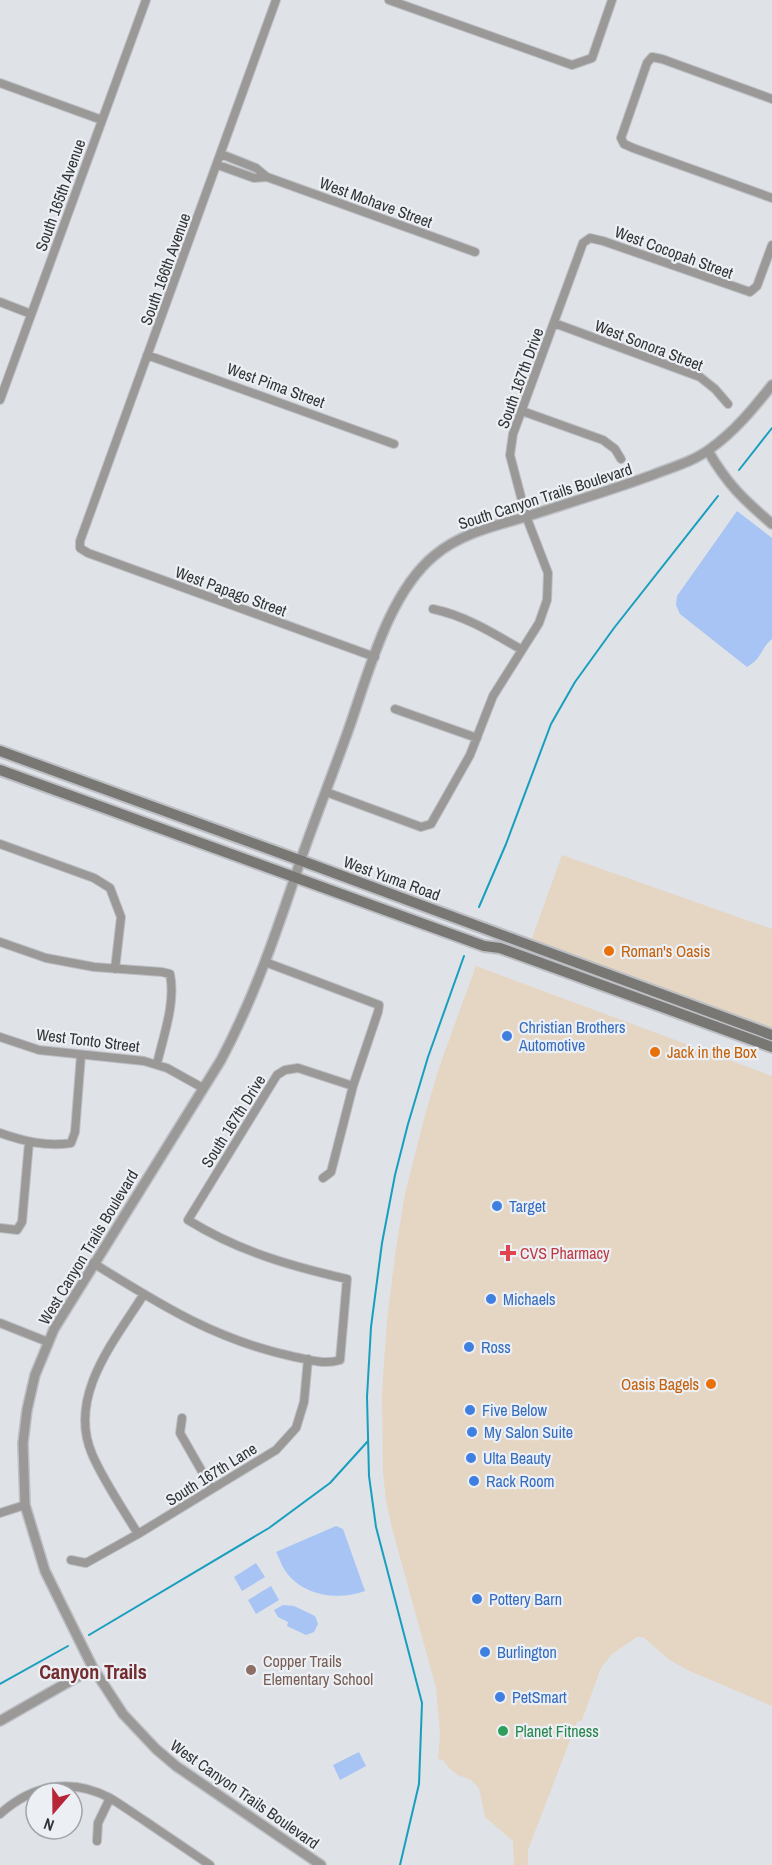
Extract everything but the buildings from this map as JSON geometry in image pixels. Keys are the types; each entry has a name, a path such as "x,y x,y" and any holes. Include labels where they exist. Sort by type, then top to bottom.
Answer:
{"main road":[{"name":"West Yuma Road","path":"0,751 772,1035"},
{"name":"West Yuma Road","path":"0,770 484,946 500,948 772,1047"},
{"path":"500,948 503,944 508,944 568,965 577,964"}],"street":[{"name":"South 165th Avenue","path":"0,400 146,0"},
{"name":"South 166th Avenue","path":"80,548 80,541 276,0"},
{"path":"389,0 572,65 592,58 612,0"},
{"path":"772,99 652,57 647,63 621,138 624,144 772,198"},
{"path":"0,83 102,120"},
{"name":"West Mohave Street","path":"221,154 256,168 267,177 475,252"},
{"path":"242,173 245,164"},
{"name":"West Mohave Street","path":"218,165 254,178 267,177"},
{"name":"West Cocopah Street","path":"590,238 750,292 757,286 772,245"},
{"name":"South 167th Drive","path":"326,792 421,827 431,824 470,755 493,696 539,623 547,600 548,573 526,516 510,455 513,434 583,243 590,238"},
{"path":"0,302 32,314"},
{"name":"West Sonora Street","path":"554,323 700,377 728,404"},
{"name":"West Pima Street","path":"147,355 394,444"},
{"name":"South Canyon Trails Boulevard","path":"296,877 375,657 398,601 418,571 434,556 461,538 638,480 684,463 708,451 739,426 772,385"},
{"path":"522,411 603,440 615,449 621,459"},
{"path":"708,451 734,490 772,524"},
{"name":"West Papago Street","path":"80,548 88,553 375,657"},
{"path":"433,609 476,622 522,650"},
{"path":"395,710 477,738"},
{"path":"0,844 94,878 110,888 121,917 115,969"},
{"name":"West Canyon Trails Boulevard","path":"296,877 237,1031 93,1263 48,1342 32,1386 24,1428 23,1469 25,1505 45,1571 93,1668 123,1714 156,1749 197,1782 321,1865"},
{"path":"0,942 46,958 115,969 170,974 172,982 169,1010 157,1064"},
{"path":"265,962 379,1005 353,1086 331,1172 323,1178"},
{"name":"West Tonto Street","path":"0,1037 39,1050 123,1057 157,1064 203,1088"},
{"path":"0,1133 29,1142 56,1145 70,1143 75,1132 81,1055"},
{"name":"South 167th Drive","path":"308,1359 328,1364 340,1360 347,1278 300,1269 251,1252 188,1220 277,1076 285,1070 298,1068 353,1086"},
{"path":"0,1228 17,1230 22,1222 29,1142"},
{"path":"93,1263 175,1313 216,1333 250,1345 308,1359"},
{"path":"138,1534 92,1454 86,1421 89,1391 97,1369 144,1294"},
{"path":"0,1323 48,1342"},
{"name":"South 167th Lane","path":"71,1560 86,1563 276,1450 296,1428 304,1402 308,1359"},
{"path":"182,1418 180,1433 212,1489"},
{"path":"0,1513 25,1505"},
{"path":"0,1721 93,1668"},
{"path":"0,1814 24,1795 37,1790 58,1786 86,1789 110,1798 210,1865"},
{"path":"97,1841 98,1823 110,1798"}],"shaded area":[{"path":"737,511 772,538 772,639 756,660 747,667 680,614 676,605 677,596"},
{"path":"562,855 772,929 772,1031 531,941"},
{"path":"476,966 772,1076 772,1706 692,1672 671,1661 643,1637 637,1637 612,1654 601,1668 582,1720 577,1722 528,1850 528,1865 514,1865 513,1841 485,1817 479,1788 471,1780 458,1775 449,1768 443,1760 438,1759 440,1734 436,1688 392,1528 383,1471 382,1393 387,1321 405,1194 440,1065"},
{"path":"336,1526 343,1529 365,1591 332,1596 310,1590 291,1578 276,1552"},
{"path":"256,1563 265,1577 242,1591 234,1577"},
{"path":"271,1586 279,1600 256,1614 248,1600"},
{"path":"283,1605 294,1606 315,1616 318,1624 314,1632 306,1635 287,1626 288,1622 278,1617 274,1610"},
{"path":"359,1752 366,1766 340,1780 333,1765"}],"waterway":[{"path":"739,470 772,428"},
{"path":"479,907 506,844 551,724 575,682 614,628 718,496"},
{"path":"400,1865 419,1784 422,1703 376,1527 369,1476 367,1397 371,1327 382,1243 395,1175 428,1057 464,956"},
{"path":"89,1635 269,1528 330,1483 368,1441"},
{"path":"0,1684 68,1646"}],"place":[{"name":"Roman's Oasis","path":"609,951"},
{"name":"Christian Brothers Automotive","path":"507,1036"},
{"name":"Jack in the Box","path":"655,1052"},
{"name":"Target","path":"497,1206"},
{"name":"CVS Pharmacy","path":"508,1253"},
{"name":"Michaels","path":"491,1299"},
{"name":"Ross","path":"469,1347"},
{"name":"Oasis Bagels","path":"711,1384"},
{"name":"Five Below","path":"470,1410"},
{"name":"My Salon Suite","path":"472,1432"},
{"name":"Ulta Beauty","path":"471,1458"},
{"name":"Rack Room","path":"474,1481"},
{"name":"Pottery Barn","path":"477,1599"},
{"name":"Burlington","path":"485,1652"},
{"name":"Copper Trails Elementary School","path":"251,1670"},
{"name":"PetSmart","path":"500,1697"},
{"name":"Planet Fitness","path":"503,1731"}],"district":[{"name":"Canyon Trails","path":"93,1671"}]}
